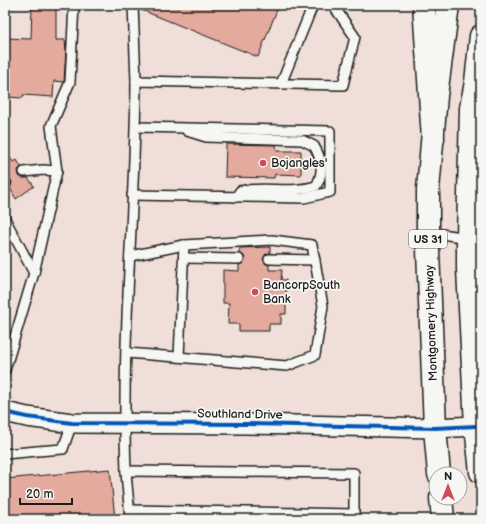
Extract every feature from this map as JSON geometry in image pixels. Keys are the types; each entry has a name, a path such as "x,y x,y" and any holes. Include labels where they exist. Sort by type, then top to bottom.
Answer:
{"main road":[{"path":"424,5 433,139"},
{"name":"Montgomery Highway","path":"438,466 435,428 428,232 428,190 436,96 448,5"},
{"path":"481,36 476,82 471,108 475,242 468,269 481,472"},
{"path":"442,506 443,519"}],"street":[{"name":"Southland Drive","path":"5,412 27,418 72,423 435,428 479,426"}],"lane":[{"path":"5,370 9,344 34,273 58,171 52,126 70,82 74,5"},
{"path":"126,471 354,473 354,516 130,514 126,471 126,423 132,195 136,127 133,5"},
{"path":"281,84 313,5"},
{"path":"136,81 343,85 355,37 333,5"},
{"path":"132,195 304,198 330,192 330,130 136,127"},
{"path":"176,128 206,137 296,140 307,142 314,146 321,161 322,172 320,180 316,186 296,190 250,189 240,191 236,197"},
{"path":"24,172 43,170 58,171"},
{"path":"5,219 34,273"},
{"path":"428,232 475,242"},
{"path":"127,353 287,366 315,355 323,306 312,245 272,240 184,245 130,256"},
{"path":"179,357 184,245"},
{"path":"184,258 239,259"},
{"path":"270,259 315,260"},
{"path":"5,454 62,449 72,423"}],"building":[{"path":"32,5 56,5 56,40 65,40 66,51 64,82 54,81 53,97 23,95 23,98 5,97 5,38 31,39"},
{"path":"139,5 279,5 258,57 139,9"},
{"name":"Bojangles'","path":"226,144 276,145 277,151 301,151 301,175 275,174 274,178 225,177"},
{"path":"5,150 13,162 17,160 21,167 18,170 19,176 22,178 28,178 34,186 16,199 10,188 12,183 11,180 5,177"},
{"name":"BancorpSouth Bank","path":"270,247 270,253 266,254 263,259 266,264 269,265 269,270 282,270 281,280 286,280 286,314 281,314 281,324 269,324 269,331 239,331 239,324 228,324 229,303 223,303 223,270 239,271 239,265 245,260 244,256 239,253 240,248"},
{"path":"110,469 115,519 5,519 5,479"}],"cycle path":[{"path":"5,412 27,417 72,423 245,424 435,428 476,426"}],"place":[{"name":"Bojangles'","path":"263,163"},
{"name":"BancorpSouth Bank","path":"255,292"}]}
